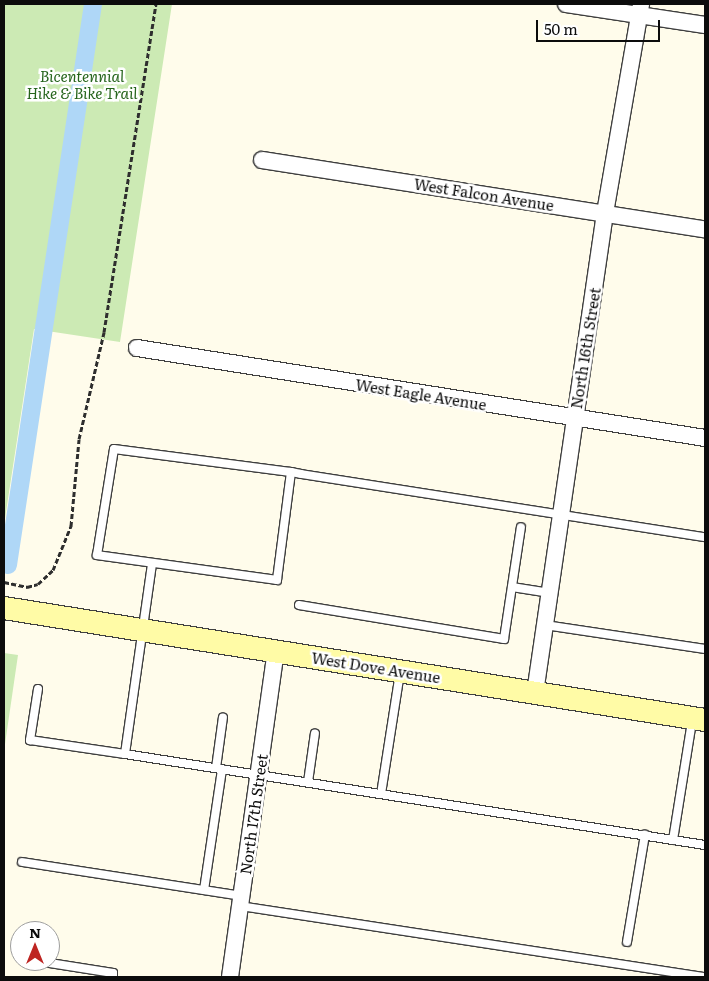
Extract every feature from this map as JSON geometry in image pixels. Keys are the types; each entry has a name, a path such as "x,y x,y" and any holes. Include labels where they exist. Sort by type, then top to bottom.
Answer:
{"main road":[{"name":"West Dove Avenue","path":"4,608 699,719"}],"street":[{"path":"566,4 640,9 705,25"},
{"name":"North 16th Street","path":"535,693 605,213 640,9"},
{"name":"West Falcon Avenue","path":"262,160 705,229"},
{"name":"West Eagle Avenue","path":"137,348 574,419 705,438"},
{"name":"North 17th Street","path":"230,977 276,651"}],"lane":[{"path":"291,472 277,580 152,564 97,554 114,449 291,472 705,537"},
{"path":"299,605 504,639 521,527"},
{"path":"125,754 152,564"},
{"path":"512,587 549,593"},
{"path":"545,625 705,649"},
{"path":"381,794 400,671"},
{"path":"38,689 30,740 259,774 705,845"},
{"path":"204,890 219,769 223,717"},
{"path":"673,840 699,719"},
{"path":"308,782 315,733"},
{"path":"627,942 644,835"},
{"path":"22,862 204,890 240,901 702,977"},
{"path":"60,965 114,973 113,977"}],"path":[{"path":"4,582 27,586 38,584 53,570 71,526 79,439 104,332 156,4"}],"green space":[{"name":"Bicentennial Hike & Bike Trail","path":"4,4 172,4 120,342 34,329 4,525"},
{"path":"4,653 18,655 4,751"}],"waterway":[{"path":"8,565 93,4"}]}
